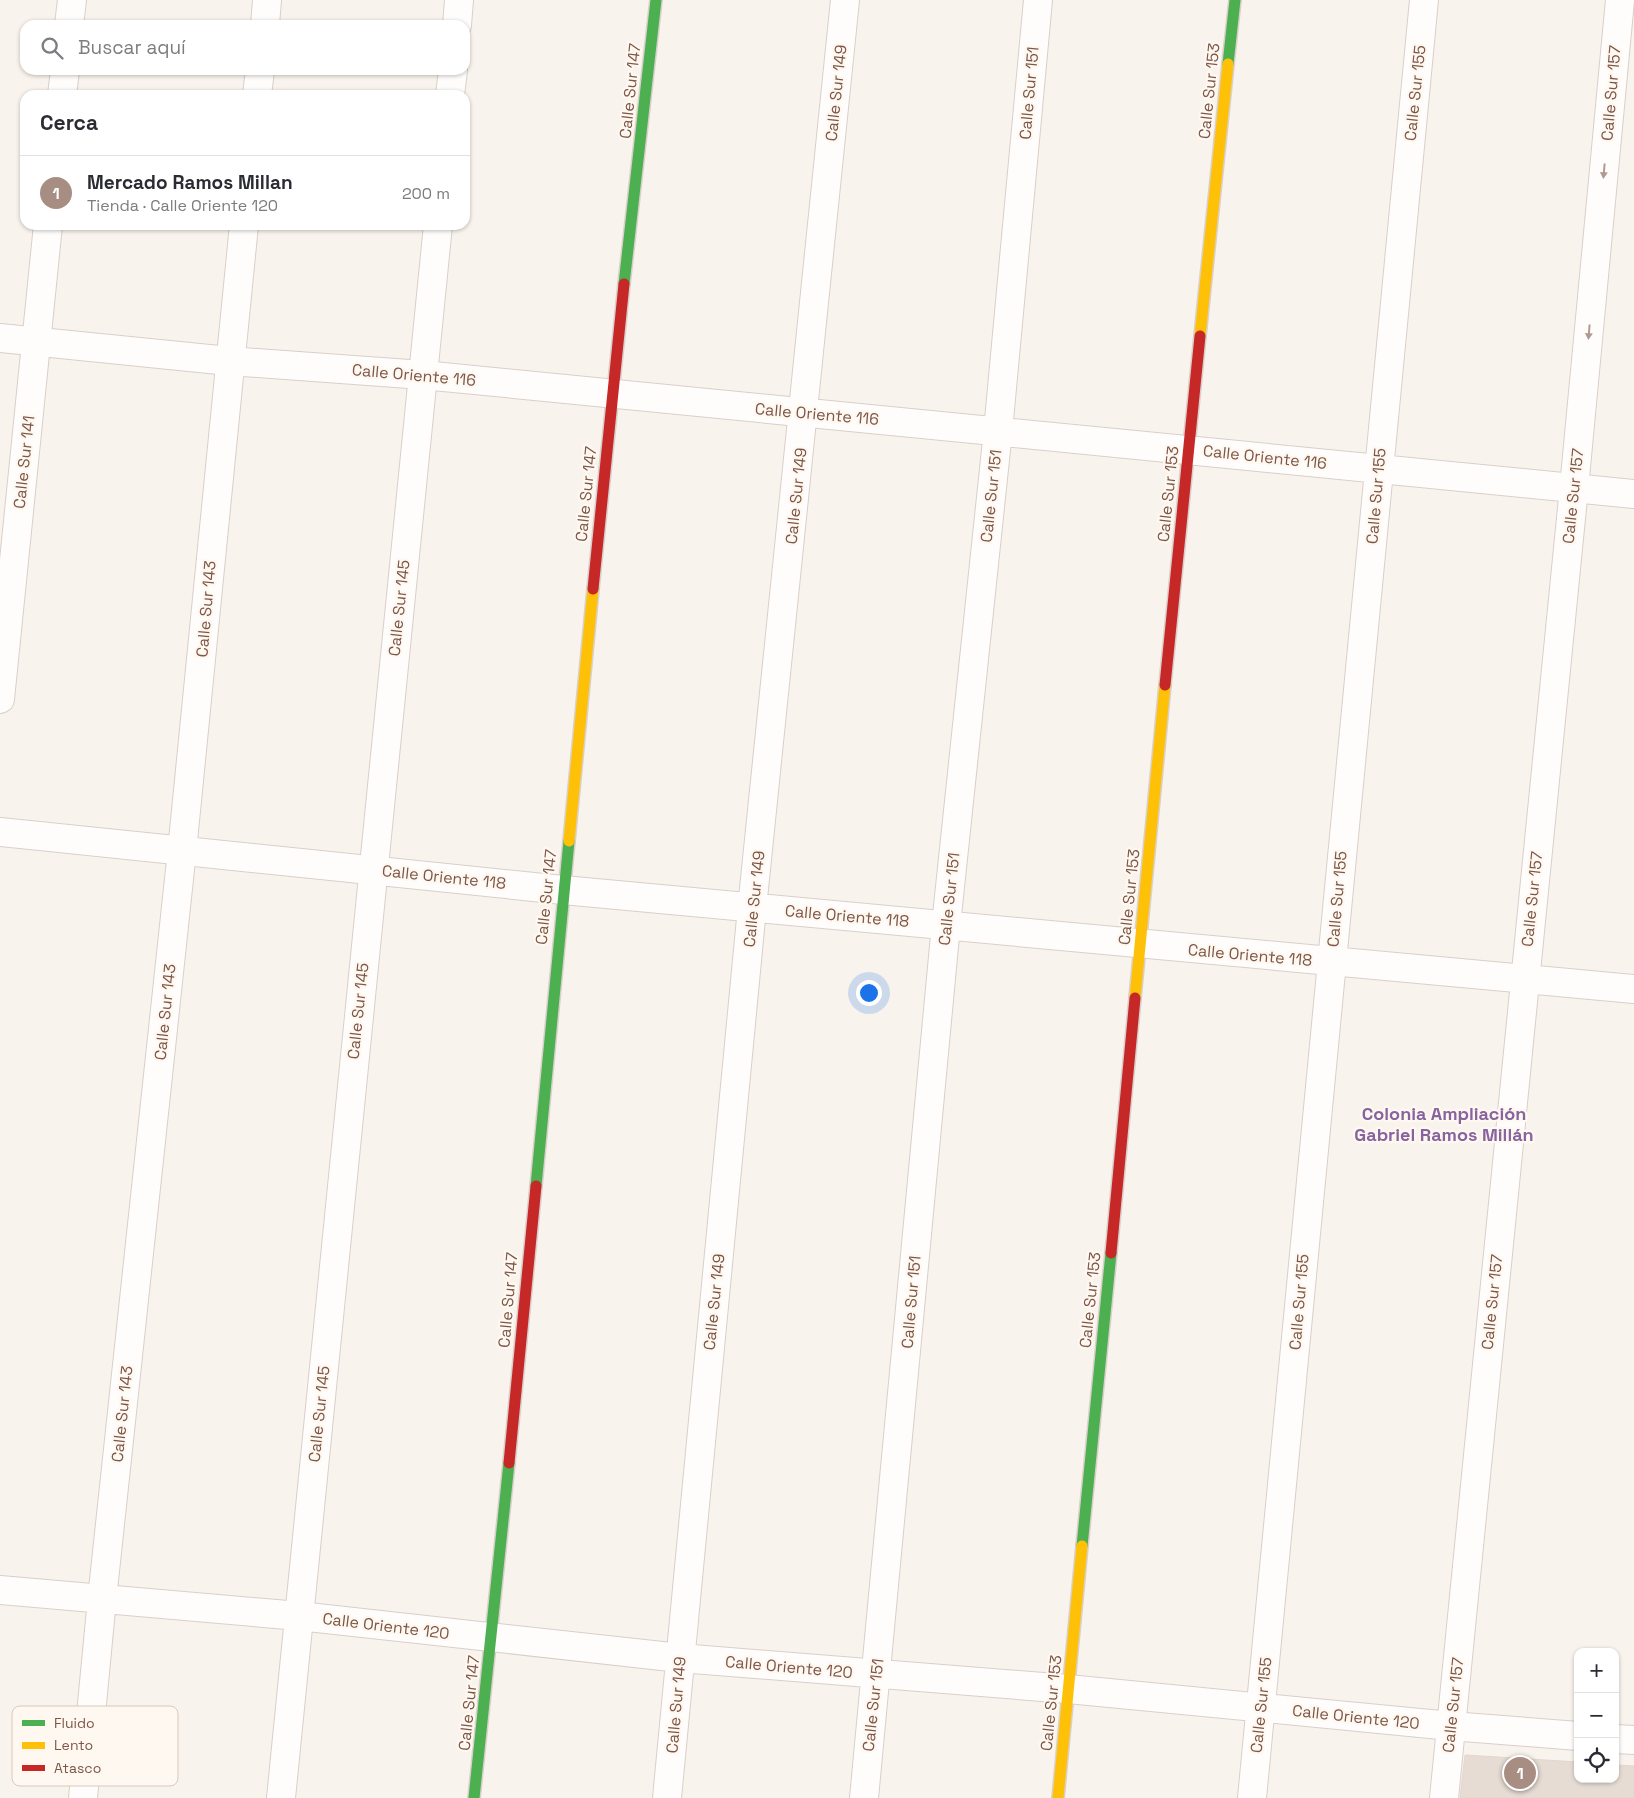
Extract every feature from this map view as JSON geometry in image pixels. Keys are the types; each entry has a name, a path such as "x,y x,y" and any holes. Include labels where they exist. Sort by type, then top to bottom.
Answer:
{"street":[{"path":"70,20 72,0"},
{"path":"265,20 267,0"},
{"path":"457,20 459,0"},
{"name":"Calle Sur 147","path":"474,1798 492,1638 612,395 656,0"},
{"name":"Calle Sur 149","path":"667,1798 752,908 845,0"},
{"name":"Calle Sur 151","path":"864,1798 946,925 998,431 1038,0"},
{"name":"Calle Sur 153","path":"1058,1798 1188,449 1235,0"},
{"name":"Calle Sur 155","path":"1252,1798 1424,0"},
{"name":"Calle Sur 157","path":"1444,1798 1574,488 1620,0"},
{"path":"63,90 64,75"},
{"path":"258,90 259,75"},
{"path":"451,90 452,75"},
{"name":"Calle Sur 141","path":"0,699 47,230"},
{"name":"Calle Sur 143","path":"92,1706 182,851 243,230"},
{"name":"Calle Sur 145","path":"281,1798 372,870 438,230"},
{"name":"Calle Oriente 116","path":"0,338 229,361 423,375 1634,494"},
{"name":"Calle Oriente 118","path":"0,832 563,890 946,925 1140,945 1634,989"},
{"name":"Calle Oriente 120","path":"0,1590 299,1616 680,1658 1068,1689 1451,1726 1574,1736"},
{"path":"1619,1739 1634,1740"}],"building":[{"path":"1465,1755 1574,1762 1574,1783 1619,1783 1619,1765 1634,1766 1634,1798 1460,1798"}],"traffic: fast":[{"path":"624,284 656,0"},
{"path":"1228,64 1235,0"},
{"path":"536,1186 569,841"},
{"path":"1082,1546 1111,1253"},
{"path":"474,1798 509,1463"}],"traffic: slow":[{"path":"1200,336 1228,64"},
{"path":"569,841 593,589"},
{"path":"1135,998 1165,685"},
{"path":"1058,1798 1082,1546"}],"traffic: jam":[{"path":"593,589 624,284"},
{"path":"1165,685 1200,336"},
{"path":"1111,1253 1135,998"},
{"path":"509,1463 536,1186"}],"place":[{"name":"Mercado Ramos Millan","path":"1520,1773"}],"district":[{"name":"Colonia Ampliación Gabriel Ramos Millán","path":"1444,1123"}]}
